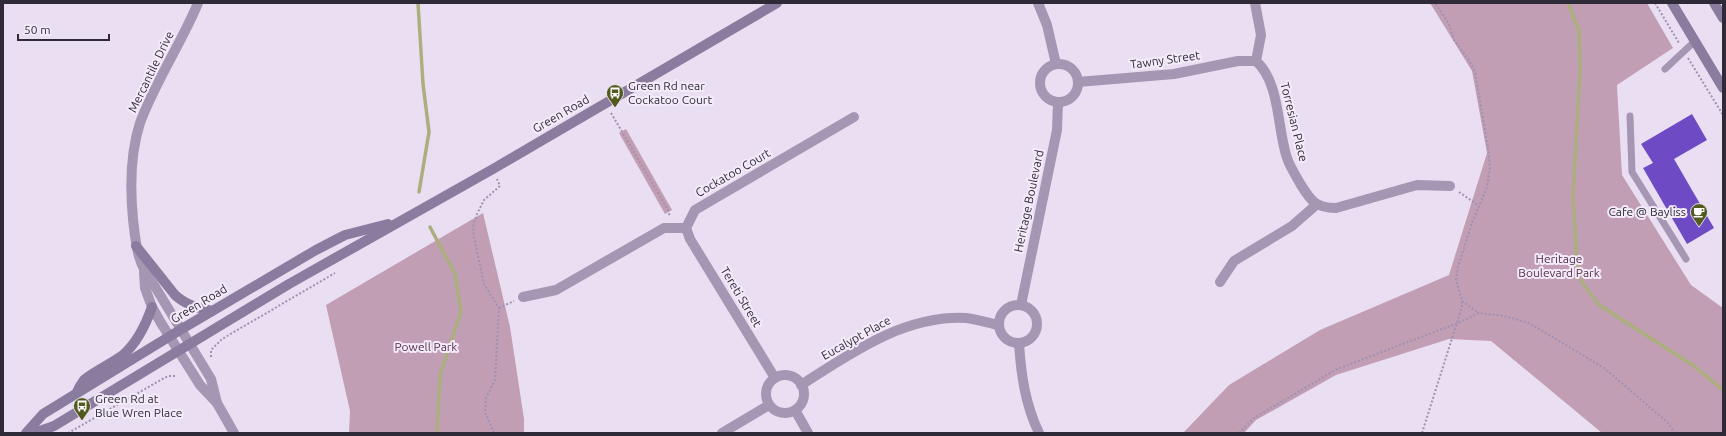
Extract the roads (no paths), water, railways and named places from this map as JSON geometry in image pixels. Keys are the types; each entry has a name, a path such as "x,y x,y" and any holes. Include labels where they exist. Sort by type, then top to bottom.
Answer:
{"street":[{"name":"Mercantile Drive","path":"198,3 140,125 133,155 131,200 136,246 144,272 145,288 152,307 200,385 217,403"},
{"name":"Green Road","path":"34,433 54,426 289,284 494,169 777,3"},
{"path":"1038,3 1047,25 1056,64"},
{"path":"1255,3 1261,35 1256,61"},
{"path":"1672,3 1723,88"},
{"path":"1714,3 1723,18"},
{"name":"Tawny Street","path":"1078,82 1174,74 1238,61 1256,61"},
{"name":"Torresian Place","path":"1256,61 1264,68 1270,79 1287,158 1307,196 1316,205"},
{"path":"1056,64 1068,66 1077,76 1078,82 1074,94 1070,99 1058,102 1047,98 1041,88 1040,82 1045,71 1056,64"},
{"name":"Heritage Boulevard","path":"1020,305 1057,130 1058,102"},
{"name":"Cockatoo Court","path":"686,228 695,210 854,117"},
{"path":"1220,282 1234,261 1292,226 1316,205 1325,208 1336,208 1417,185 1450,186"},
{"name":"Green Road","path":"26,433 43,414 212,311 345,235 399,222"},
{"path":"523,297 556,290 664,228 686,228"},
{"name":"Tereti Street","path":"686,228 690,239 775,378"},
{"path":"136,246 175,295 182,301 193,307 212,311"},
{"name":"Mercantile Drive","path":"144,272 154,285 211,379 217,403"},
{"path":"1020,305 1027,307 1034,314 1036,327 1030,338 1019,343 1008,340 1003,336 999,325 1002,314 1006,309 1012,306 1020,305"},
{"path":"75,395 85,379 106,367 124,354 139,336 146,324 152,307"},
{"name":"Eucalypt Place","path":"801,385 845,357 900,328 926,321 966,318 999,325"},
{"path":"1019,343 1021,376 1039,433"},
{"path":"788,376 794,377 801,385 804,394 803,400 795,410 784,413 778,412 769,405 766,399 767,388 775,378 788,376"},
{"path":"217,403 234,433"},
{"path":"722,433 769,405"},
{"path":"795,410 808,433"}],"lane":[{"path":"1665,69 1694,41"},
{"path":"1630,116 1632,172 1686,259"}],"waterway":[{"path":"418,3 423,84 429,132 419,192"},
{"path":"1568,3 1579,31 1580,71 1573,196 1578,277 1599,305 1694,366 1723,390"},
{"path":"430,227 455,274 461,312 440,375 437,433"}],"place":[{"name":"Green Rd near Cockatoo Court","path":"615,108"},
{"name":"Cafe @ Bayliss","path":"1699,227"},
{"name":"Green Rd at Blue Wren Place","path":"82,421"}],"park label":[{"name":"Heritage Boulevard Park","path":"1559,266"},
{"name":"Powell Park","path":"426,347"}]}
